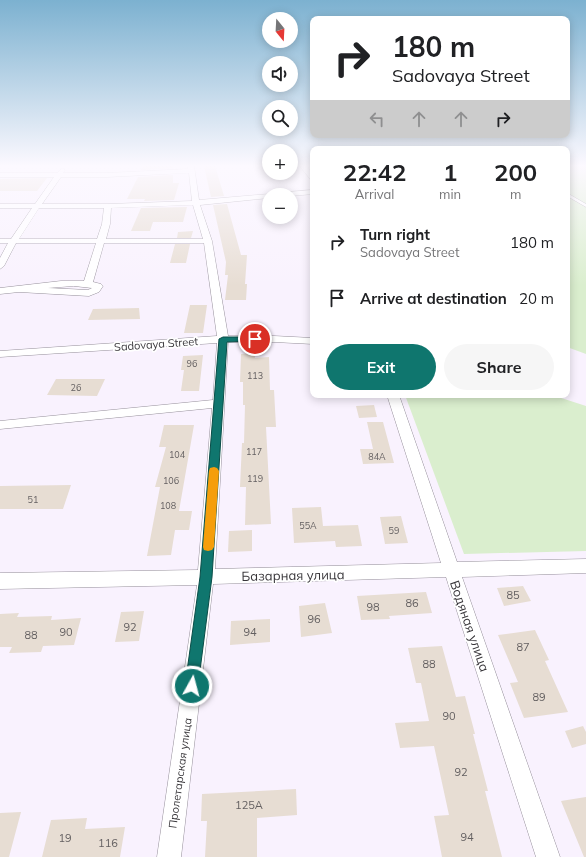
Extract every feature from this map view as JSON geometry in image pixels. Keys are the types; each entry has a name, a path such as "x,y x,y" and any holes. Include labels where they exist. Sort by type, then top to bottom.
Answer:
{"street":[{"path":"0,266 13,241 36,206"},
{"path":"0,291 19,289 89,293 96,290 98,286 88,283 106,224 108,206"},
{"name":"Пролетарская улица","path":"169,857 206,577 223,339 208,241 197,206"},
{"path":"0,241 208,241"},
{"name":"Sadovaya Street","path":"0,354 45,353 223,339 286,338 310,341"},
{"name":"Водяная улица","path":"394,398 548,857"},
{"path":"0,425 219,404"},
{"name":"Базарная улица","path":"0,581 451,571 586,566"}],"green space":[{"path":"570,206 586,206 586,354 570,348"},
{"path":"406,398 561,398 586,406 586,551 464,554"}],"building":[{"path":"213,206 228,206 241,255 247,255 245,284 247,284 246,300 225,300 228,275 225,275 226,262"},
{"path":"187,207 183,222 153,222 150,231 131,231 141,208"},
{"path":"193,231 191,238 177,238 178,232"},
{"path":"175,244 190,244 186,263 170,263"},
{"path":"190,305 207,305 203,333 184,333"},
{"path":"139,308 140,319 88,320 93,309"},
{"path":"255,353 255,358 269,357 270,390 274,390 276,427 266,427 271,524 245,525 246,487 240,487 242,443 244,443 245,405 243,405 243,382 240,382 241,354"},
{"path":"203,355 199,391 181,391 184,370 181,370 183,356"},
{"path":"56,379 105,379 97,396 47,395"},
{"path":"374,405 377,417 359,418 356,406"},
{"path":"367,422 383,422 394,463 363,464 360,449 373,449"},
{"path":"164,425 194,425 179,511 192,511 189,530 175,530 171,555 147,556 160,487 155,487 166,447 159,447"},
{"path":"71,485 63,509 0,509 0,486"},
{"path":"321,507 323,526 358,525 362,546 336,547 335,541 294,543 292,508"},
{"path":"401,516 408,543 385,544 380,517"},
{"path":"252,530 252,551 228,552 229,531"},
{"path":"523,586 531,601 504,606 497,588"},
{"path":"426,592 432,613 389,616 390,619 361,620 357,596"},
{"path":"325,603 332,633 301,637 299,606"},
{"path":"144,611 139,641 115,642 121,612"},
{"path":"19,613 17,617 52,616 51,620 81,618 74,645 43,646 41,652 9,653 12,647 0,647 0,614"},
{"path":"270,619 270,642 230,645 231,621"},
{"path":"535,630 549,660 545,661 568,712 524,718 510,683 518,682 498,635"},
{"path":"442,646 456,697 465,696 488,791 485,791 502,857 442,857 434,816 449,815 434,746 400,748 395,723 429,721 421,683 416,683 408,648"},
{"path":"583,726 586,732 586,744 572,748 565,731"},
{"path":"296,789 297,815 257,818 257,857 205,857 207,821 201,821 202,794"},
{"path":"586,797 586,857 584,857 561,801"},
{"path":"21,812 9,857 0,857 0,813"},
{"path":"87,818 85,829 125,827 120,857 42,857 51,820"}],"slow traffic":[{"path":"208,547 214,471"}],"route":[{"path":"192,686 206,577 223,339 255,339"}]}
